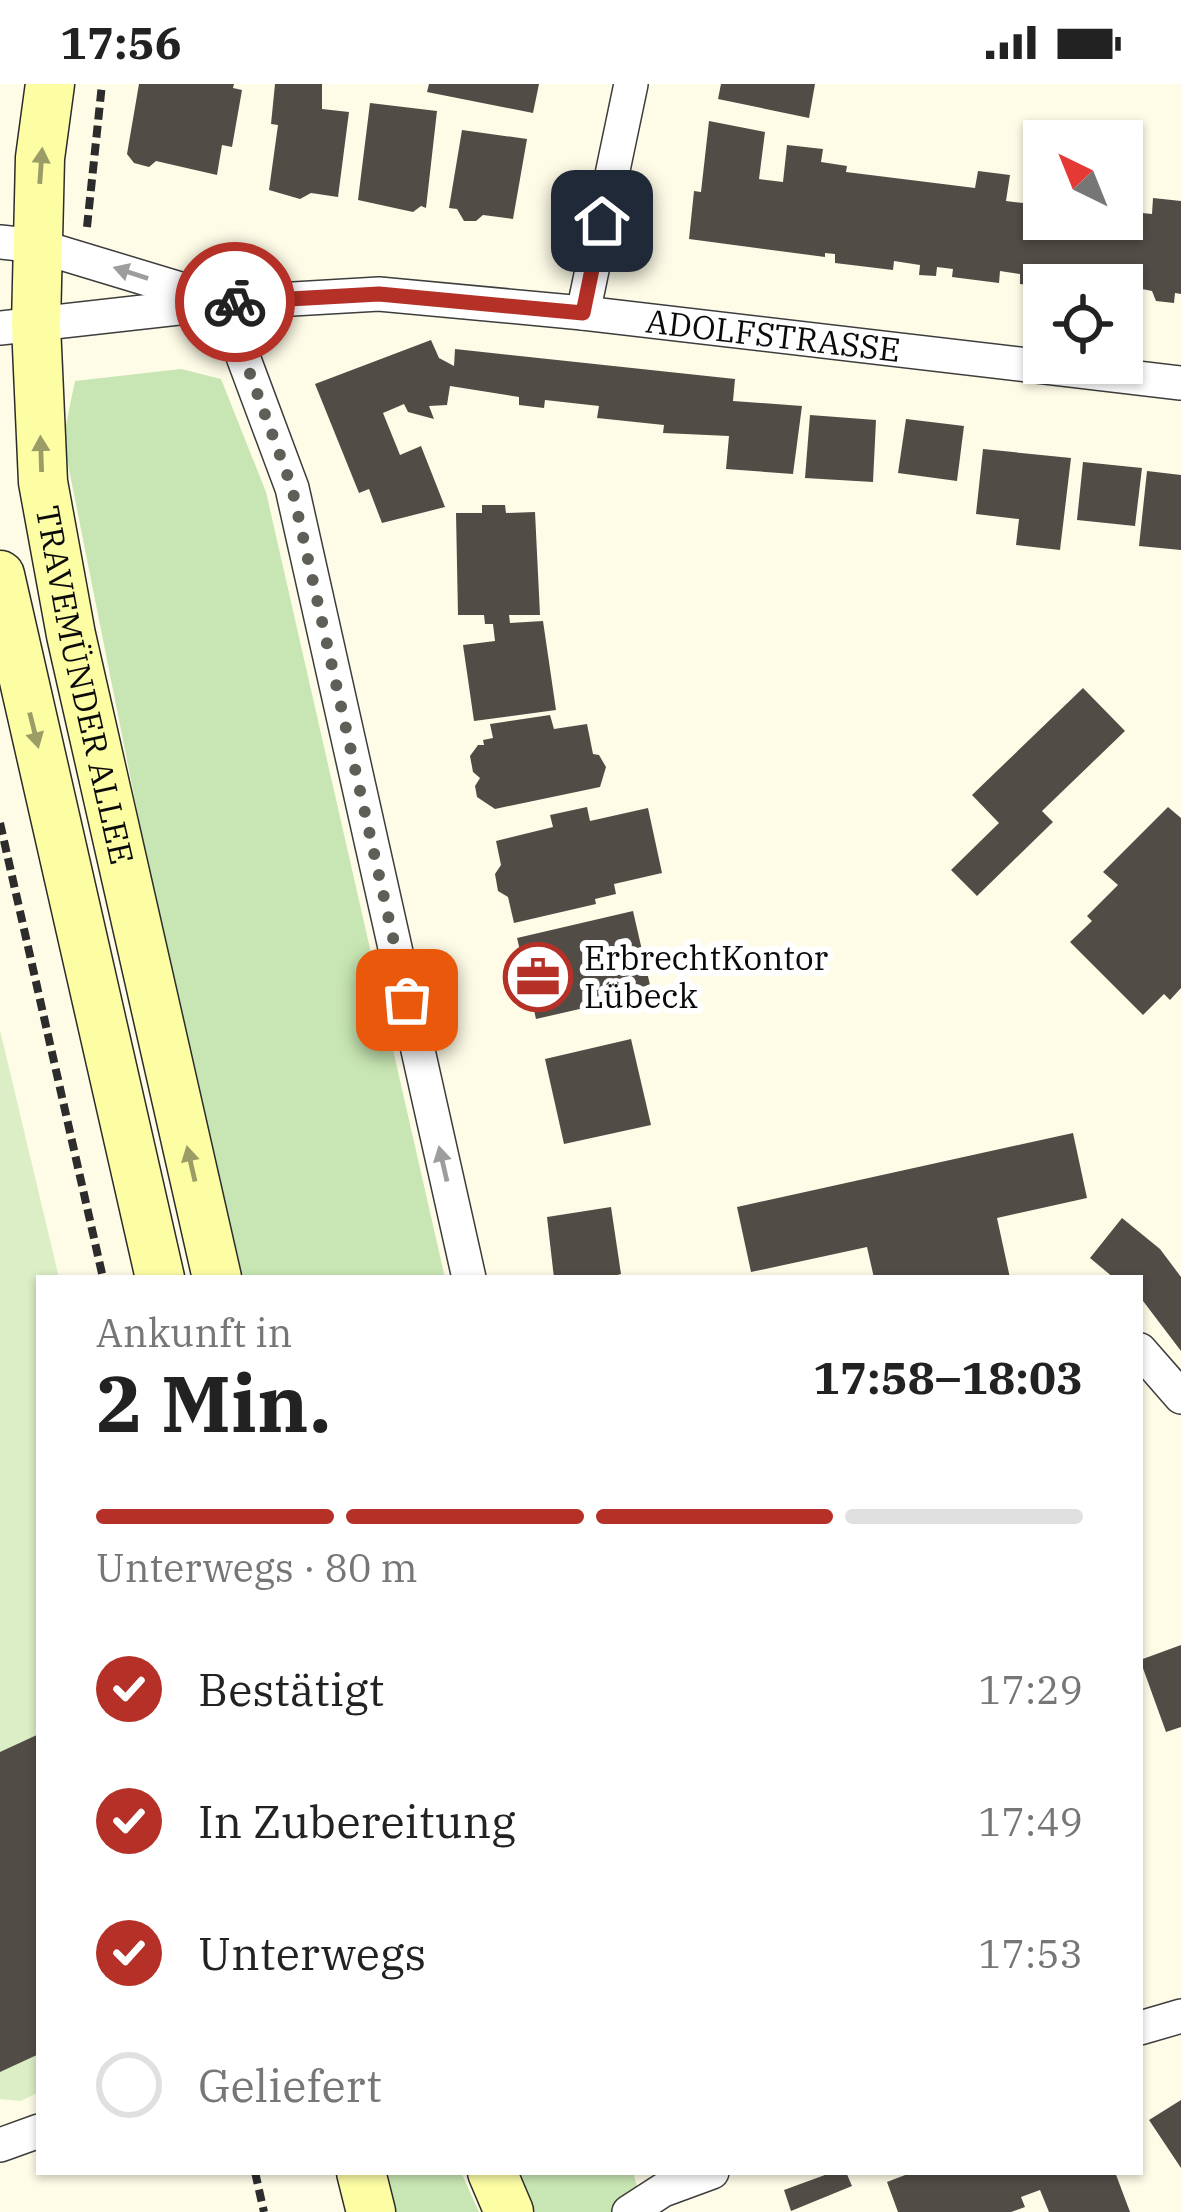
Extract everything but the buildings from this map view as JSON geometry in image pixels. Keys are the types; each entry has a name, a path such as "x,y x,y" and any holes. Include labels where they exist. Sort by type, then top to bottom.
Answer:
{"main road":[{"name":"TRAVEMÜNDER ALLEE","path":"50,84 40,158 19,244 18,326 67,613 216,1275"},
{"name":"TRAVEMÜNDER ALLEE","path":"0,575 159,1275"},
{"path":"362,2175 371,2212"},
{"path":"493,2175 508,2212"}],"street":[{"path":"583,313 631,84"},
{"name":"ADOLFSTRASSE","path":"19,244 224,303"},
{"name":"ADOLFSTRASSE","path":"18,326 224,303 379,294 583,313 1181,383"},
{"path":"224,303 292,488 468,1275"},
{"path":"1143,1353 1181,1397"},
{"path":"1143,2027 1181,2016"},
{"path":"0,2145 36,2132"},
{"path":"629,2212 704,2175"}],"path":[{"path":"90,166 102,84"},
{"path":"0,823 102,1275"},
{"path":"256,2175 264,2212"}],"green space":[{"path":"181,369 221,379 266,492 444,1275 238,1275 162,936 63,439 75,381"},
{"path":"0,1030 58,1275 36,1275 36,2094 21,2101 0,2099"},
{"path":"389,2175 462,2175 479,2212 396,2212"},
{"path":"518,2175 634,2175 644,2212 535,2212"}],"way so far":[{"path":"235,302 224,303 292,488 407,1000"}],"place":[{"name":"ErbrechtKontor Lübeck","path":"538,977"}],"route":[{"path":"235,302 379,294 583,313 602,221"}]}
